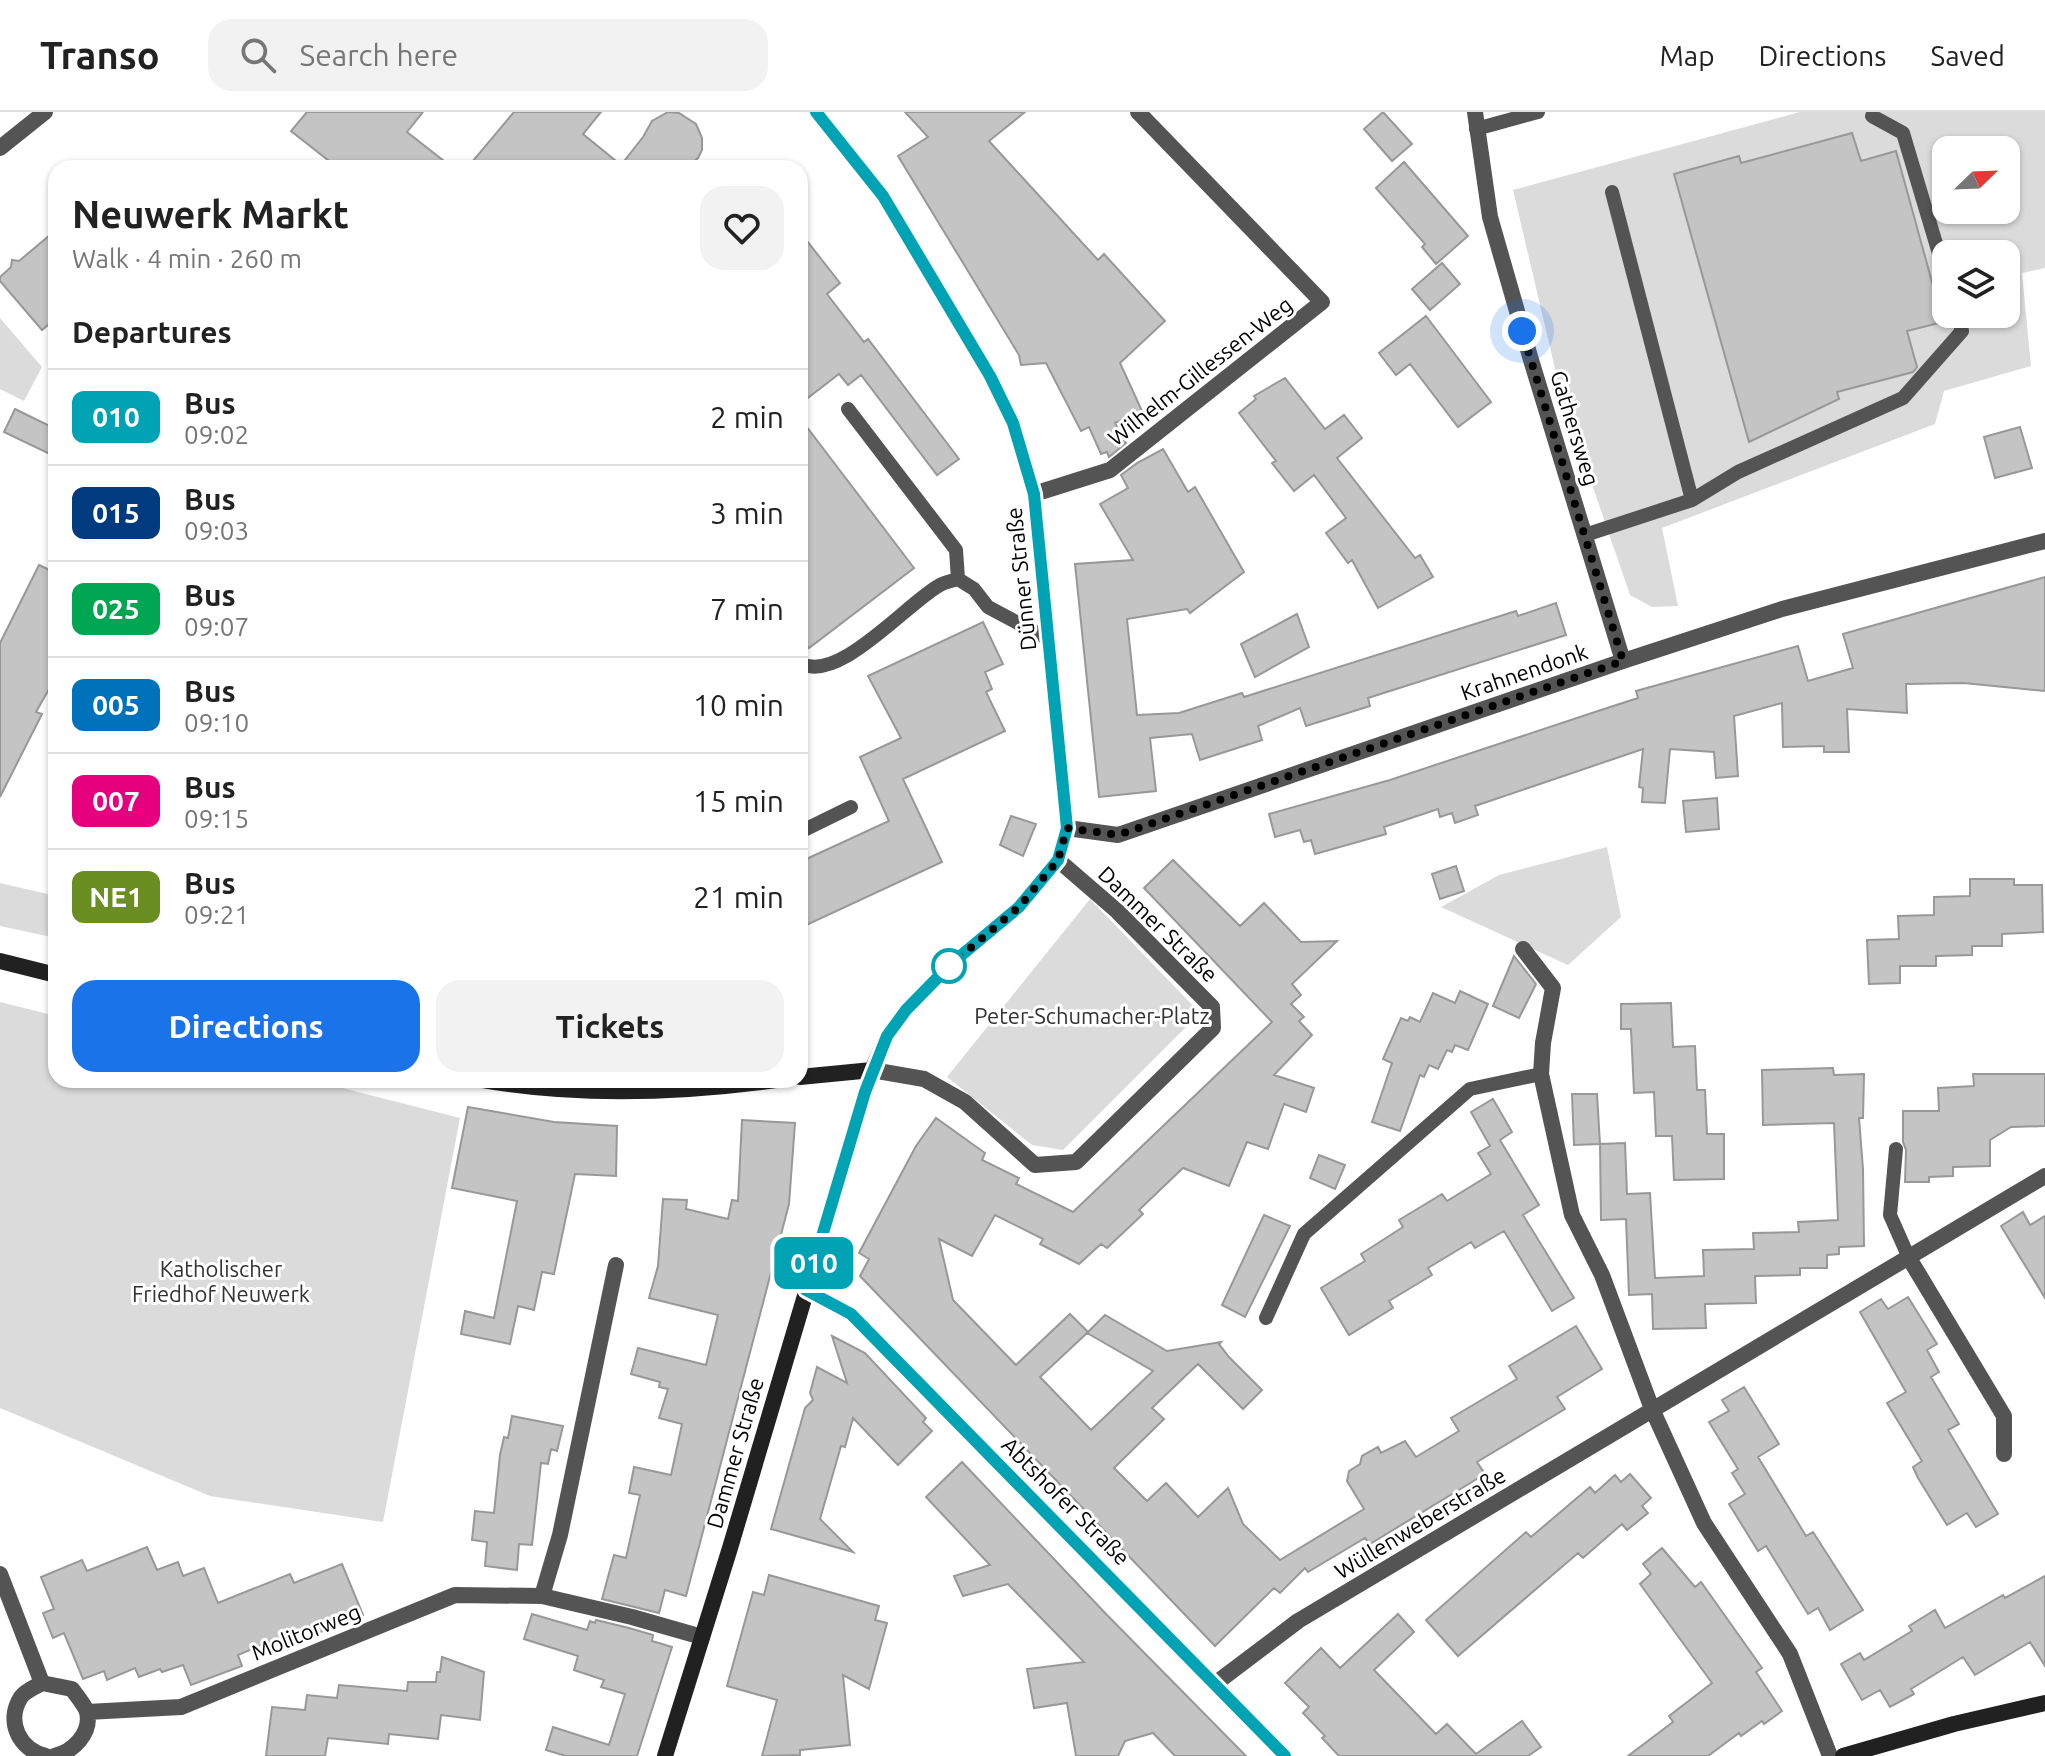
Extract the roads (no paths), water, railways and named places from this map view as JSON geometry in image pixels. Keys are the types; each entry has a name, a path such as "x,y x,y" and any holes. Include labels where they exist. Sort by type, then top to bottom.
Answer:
{"street":[{"path":"0,148 45,112"},
{"name":"Dünner Straße","path":"816,112 883,196 990,376 1013,423 1034,494 1050,640 1067,828 1058,860"},
{"name":"Wilhelm-Gillessen-Weg","path":"1034,494 1110,470 1322,302 1138,112"},
{"name":"Gathersweg","path":"1476,120 1490,217 1623,661"},
{"name":"Krahnendonk","path":"1067,828 1118,835 1782,609 2045,541"},
{"name":"Dammer Straße","path":"665,1756 872,1070 887,1036 906,1010 952,963 1019,907 1058,860 1117,911 1212,1007 1213,1028 1076,1162 1035,1165 965,1102 924,1079 872,1070"},
{"path":"1523,949 1553,988 1541,1074 1572,1215 1602,1275 1652,1409 1704,1523 1790,1654 1830,1756"},
{"path":"0,961 48,973"},
{"path":"808,1076 872,1070"},
{"path":"557,1088 619,1091 687,1088"},
{"name":"Wüllenweberstraße","path":"1216,1683 1298,1621 2045,1176"},
{"path":"1909,1258 2004,1416 2004,1454"},
{"path":"542,1596 560,1535 616,1265"},
{"name":"Abtshofer Straße","path":"806,1290 851,1314 1285,1756"},
{"path":"0,1574 42,1683"},
{"name":"Molitorweg","path":"87,1712 181,1707 455,1595 542,1596 702,1637"},
{"path":"46,1756 36,1754 19,1739 13,1715 22,1695 42,1683 72,1689 87,1712 85,1734 67,1753 54,1756"},
{"path":"1843,1756 1954,1724 2045,1703"}],"lane":[{"path":"1476,120 1538,112"},
{"path":"1872,116 1903,133 1935,240"},
{"path":"1612,192 1692,500"},
{"path":"1585,535 1692,500 1738,472 1903,398 1962,331 1961,328"},
{"path":"848,409 956,550 958,579"},
{"path":"808,667 832,662 856,650 939,585 958,579 974,589 988,607 1050,640"},
{"path":"808,828 851,807"},
{"path":"1266,1318 1304,1234 1470,1089 1541,1074"},
{"path":"1896,1149 1890,1215 1909,1258"}],"park label":[{"name":"Peter-Schumacher-Platz","path":"1092,1016"},
{"name":"Katholischer Friedhof Neuwerk","path":"221,1282"}]}
